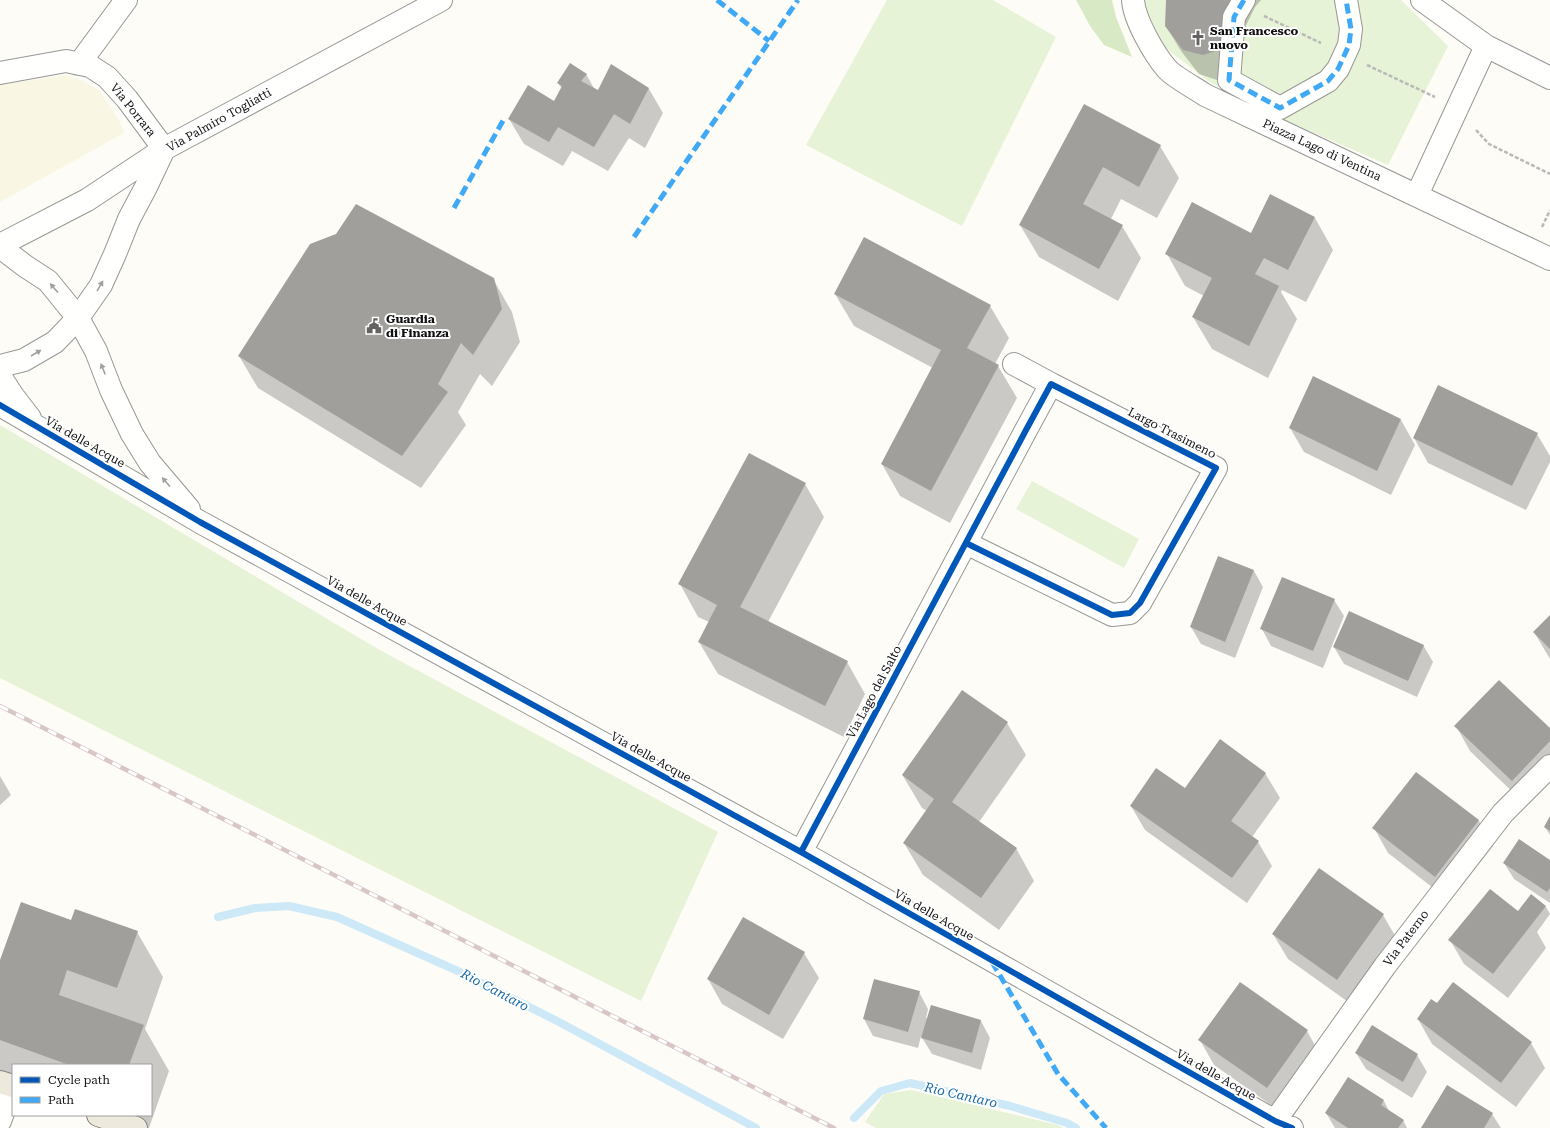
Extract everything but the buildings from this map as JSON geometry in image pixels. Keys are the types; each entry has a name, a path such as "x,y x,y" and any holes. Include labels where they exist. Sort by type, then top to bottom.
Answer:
{"main road":[{"path":"0,1082 12,1086"},
{"path":"101,1116 136,1128"}],"street":[{"path":"79,64 126,0"},
{"name":"Via Palmiro Togliatti","path":"0,246 87,200 164,149 440,0"},
{"name":"Piazza Lago di Ventina","path":"1133,0 1133,6 1146,38 1167,70 1205,95 1550,259"},
{"path":"1243,2 1234,17 1229,80 1280,108 1328,81 1338,68 1349,45 1351,29 1346,0"},
{"path":"1422,0 1486,46 1550,78"},
{"path":"1417,195 1486,46"},
{"name":"Via Porrara","path":"0,73 66,61 90,66 106,77 127,99 164,149"},
{"path":"0,366 24,360 55,342 78,318 101,285 129,218 164,149"},
{"path":"0,246 25,266 48,281 78,318 96,351 111,390 132,434 150,464 200,522"},
{"path":"966,542 1051,384 1014,364"},
{"path":"0,376 13,396 39,428"},
{"name":"Largo Trasimeno","path":"966,542 1112,615 1130,613 1140,603 1216,468 1051,384"},
{"name":"Via delle Acque","path":"0,405 200,522 801,852 1283,1124"},
{"name":"Via Lago del Salto","path":"801,852 966,542"},
{"name":"Via Paterno","path":"1283,1124 1385,966 1503,813 1550,766"},
{"path":"0,1121 12,1089"}],"path":[{"path":"1243,2 1327,46"}],"shaded area":[{"path":"65,75 83,81 99,90 119,120 124,133 0,202 0,85"}],"green space":[{"path":"887,0 993,0 1056,37 962,226 806,145"},
{"path":"1076,0 1112,0 1116,17 1132,57 1104,45 1090,26"},
{"path":"1145,0 1401,0 1448,46 1388,165 1282,119 1211,83 1164,47 1145,7"},
{"path":"0,425 378,649 718,832 641,1001 0,678"},
{"path":"1032,481 1139,539 1124,568 1016,509"},
{"path":"911,1090 1058,1125 1063,1128 876,1128 865,1122 884,1094"}],"waterway":[{"name":"Rio Cantaro","path":"218,917 255,908 289,906 337,917 460,972 559,1022 756,1128"},
{"name":"Rio Cantaro","path":"854,1118 881,1091 910,1083 1010,1106 1067,1123 1076,1128"}],"railway":[{"path":"0,706 834,1128"}],"marked path":[{"path":"717,0 769,41"},
{"path":"634,237 798,0"},
{"path":"1244,0 1234,17 1229,80 1280,108 1328,81 1338,69 1349,45 1351,29 1346,0"},
{"path":"454,208 504,119"},
{"path":"992,962 1058,1074 1106,1128"}],"cycle path":[{"path":"801,852 1026,430 1051,384 1216,468 1140,603 1130,613 1112,615 966,543"},
{"path":"0,405 200,522 801,852 1275,1121 1292,1128"}],"place":[{"name":"San Francesco nuovo","path":"1198,38"},
{"name":"Guardia di Finanza","path":"374,326"}]}
